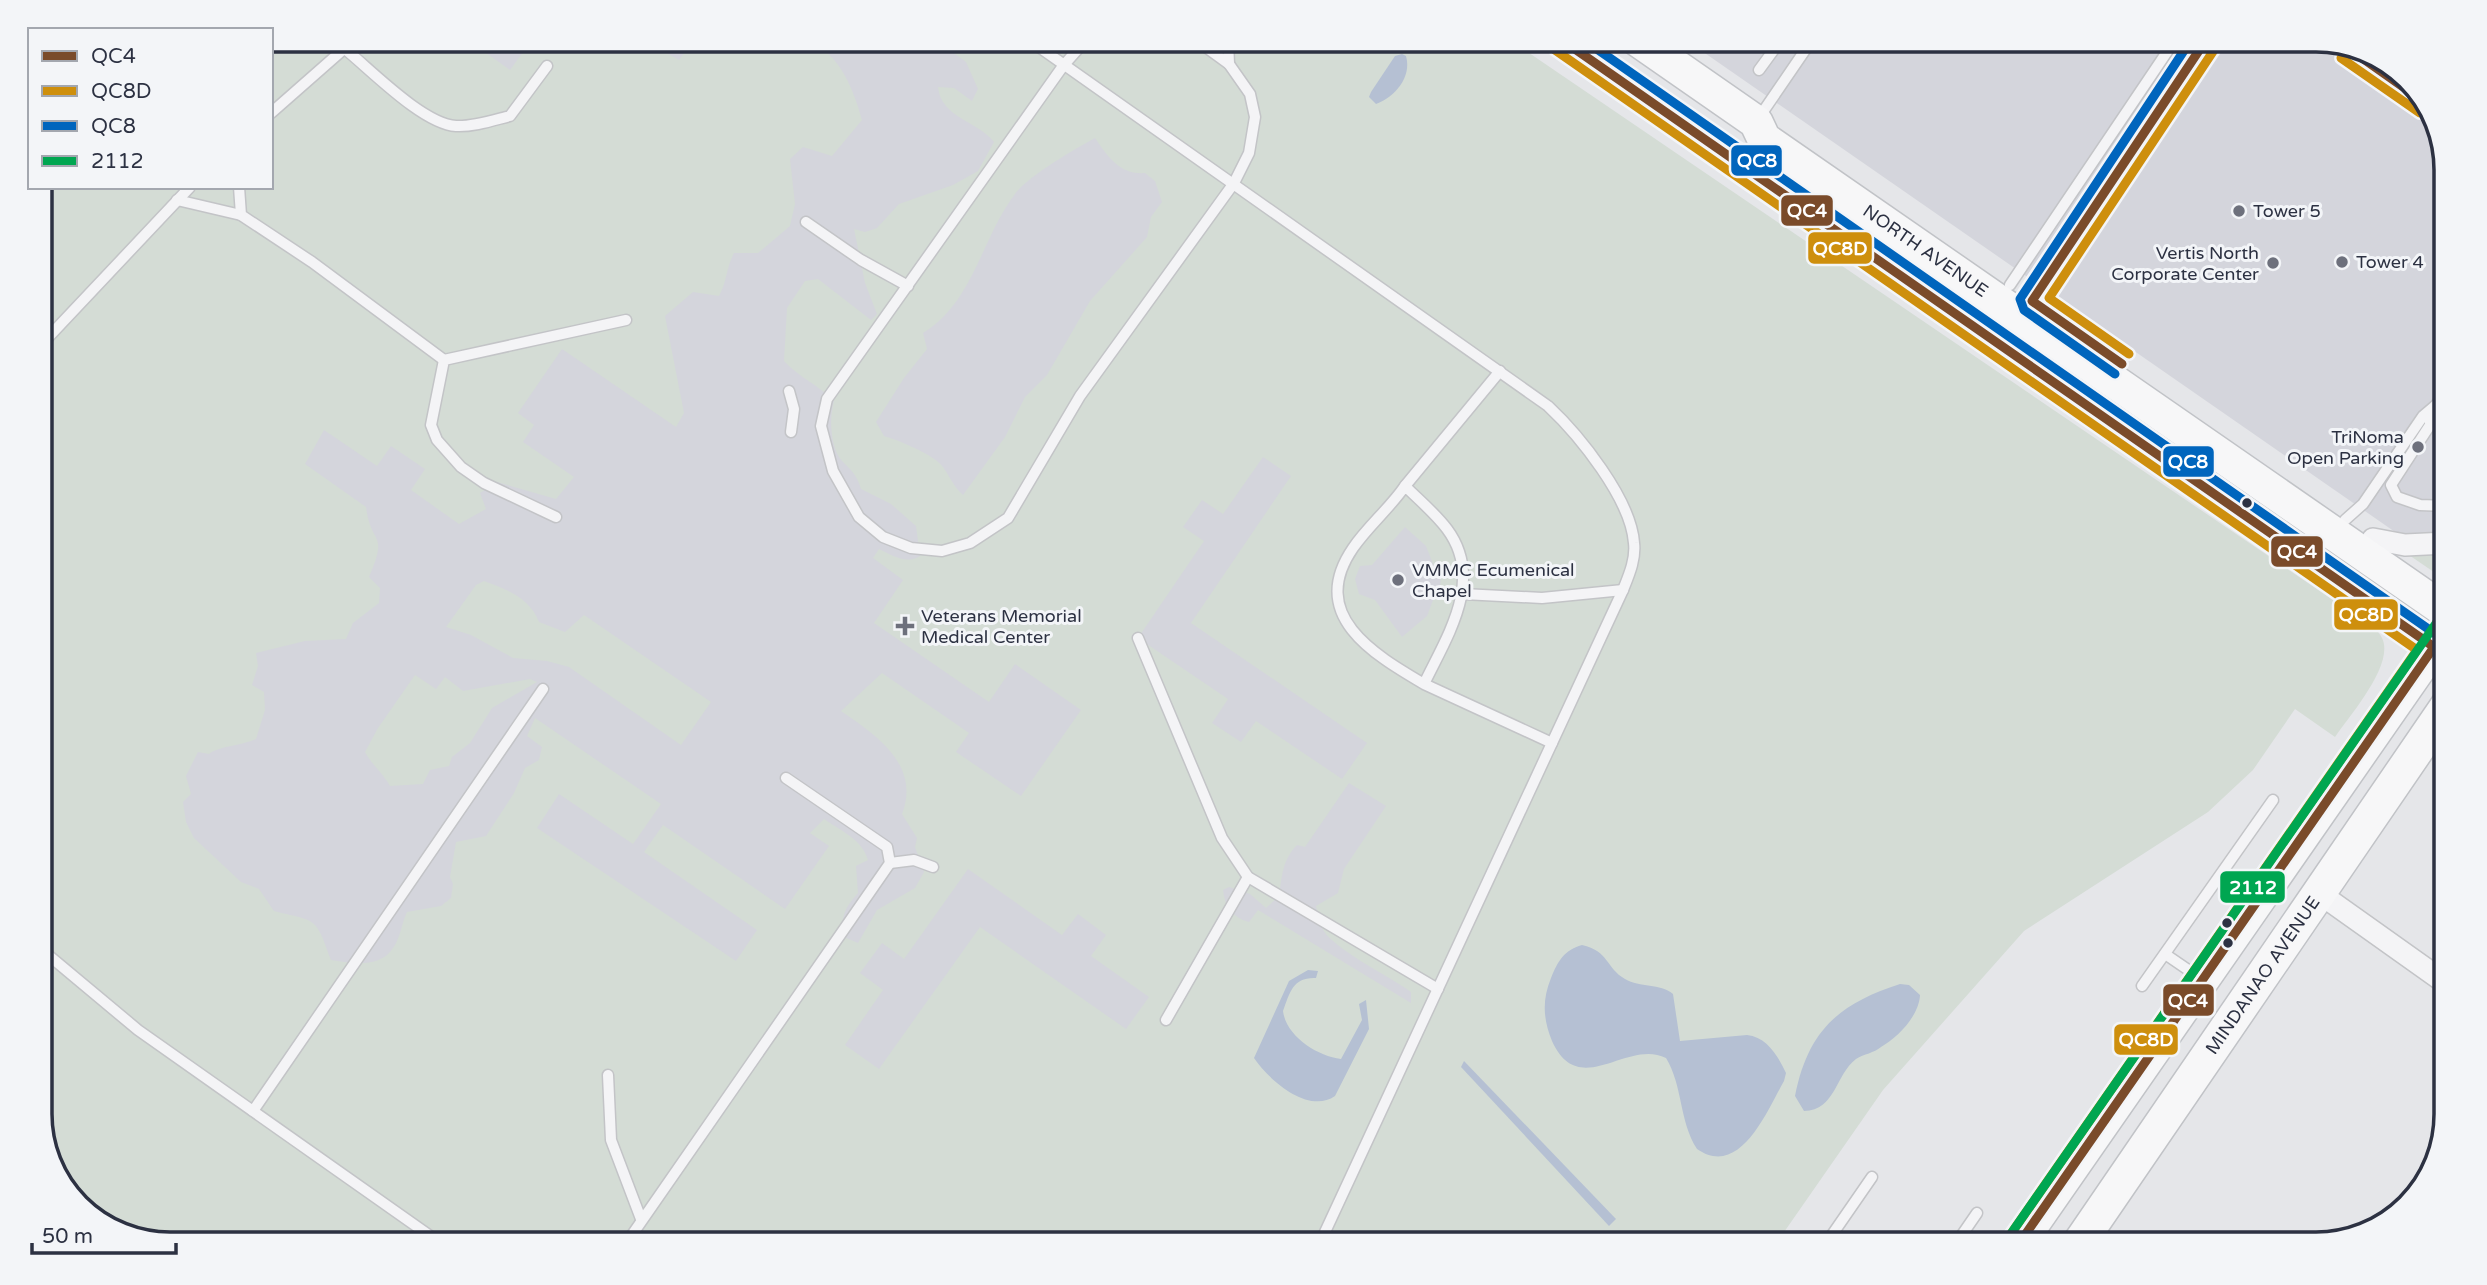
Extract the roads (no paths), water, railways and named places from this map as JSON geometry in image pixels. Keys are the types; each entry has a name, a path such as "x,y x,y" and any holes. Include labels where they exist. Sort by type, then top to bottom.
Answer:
{"main road":[{"name":"NORTH AVENUE","path":"1579,52 2434,640"},
{"name":"NORTH AVENUE","path":"1655,52 1756,122 1764,139 1971,281 2026,305"},
{"name":"NORTH AVENUE","path":"1756,122 1774,122 2262,474 2434,602"},
{"path":"1971,281 2026,305"},
{"name":"NORTH AVENUE","path":"2262,474 2345,520 2434,581"},
{"path":"2027,1232 2434,656"},
{"name":"MINDANAO AVENUE","path":"2087,1232 2434,725"}],"street":[{"path":"2373,539 2405,545 2434,544"},
{"path":"2319,893 2434,975"}],"lane":[{"path":"273,111 342,52"},
{"path":"349,52 411,103 434,118 457,126 510,116 547,66"},
{"path":"1044,52 1548,406 1576,433 1631,523 1635,544 1632,564 1623,590 1325,1232"},
{"path":"1075,52 827,398 821,426 833,471 859,517 896,544 942,551 970,543 1008,518 1080,396 1234,183 1249,153 1255,117 1250,94 1228,64 1212,52"},
{"path":"1228,52 1228,64"},
{"path":"1759,70 1772,52"},
{"path":"1756,122 1804,52"},
{"path":"2026,305 2168,52"},
{"path":"2026,305 2198,52"},
{"path":"53,332 188,189"},
{"path":"239,189 241,215"},
{"path":"177,200 241,215 312,262 443,360 626,320"},
{"path":"806,222 861,260 908,286"},
{"path":"443,360 431,425 437,440 461,467 484,483 556,517"},
{"path":"1500,370 1353,547 1338,581 1339,602 1353,635 1395,667 1424,684 1552,743"},
{"path":"789,391 794,409 791,432"},
{"path":"2434,408 2391,485 2397,497 2420,505 2434,506"},
{"path":"2428,419 2434,423"},
{"path":"2345,520 2363,504 2428,419"},
{"path":"1405,486 1446,528 1454,540 1463,568 1463,594 1424,684"},
{"path":"1463,594 1542,598 1623,590"},
{"path":"1138,638 1222,838 1248,877 1438,989"},
{"path":"253,1111 543,689"},
{"path":"633,1232 890,863 887,847 786,778"},
{"path":"2142,986 2273,800"},
{"path":"890,863 914,860 933,867"},
{"path":"1166,1020 1248,877"},
{"path":"2165,954 2203,980"},
{"path":"53,959 138,1030 425,1232"},
{"path":"608,1076 611,1140 641,1219"},
{"path":"1834,1232 1872,1177"},
{"path":"1964,1232 1977,1213"}],"water":[{"path":"1395,56 1406,56 1407,64 1404,79 1390,96 1376,104 1369,97 1371,92"},
{"path":"1582,945 1597,951 1625,979 1662,988 1673,994 1680,1041 1747,1035 1766,1043 1775,1054 1786,1073 1784,1081 1760,1124 1739,1149 1726,1155 1712,1156 1697,1149 1687,1127 1675,1080 1666,1058 1651,1054 1636,1055 1590,1067 1576,1066 1563,1058 1552,1041 1547,1025 1546,994 1559,961 1566,953"},
{"path":"1308,970 1318,971 1316,978 1297,983 1290,992 1283,1011 1285,1020 1296,1036 1322,1054 1341,1059 1362,1020 1359,1004 1366,1000 1369,1029 1335,1096 1324,1101 1301,1098 1290,1092 1254,1058 1289,981"},
{"path":"1900,984 1909,985 1920,995 1916,1011 1907,1025 1878,1049 1856,1059 1823,1105 1804,1111 1795,1096 1808,1054 1818,1037 1843,1011 1878,992"},
{"path":"1464,1061 1616,1219 1609,1226 1461,1067"}],"place":[{"name":"Tower 5","path":"2239,211"},
{"name":"Tower 4","path":"2342,262"},
{"name":"Vertis North Corporate Center","path":"2273,263"},
{"name":"TriNoma Open Parking","path":"2418,447"},
{"name":"VMMC Ecumenical Chapel","path":"1398,580"},
{"name":"Veterans Memorial Medical Center","path":"905,626"}]}
